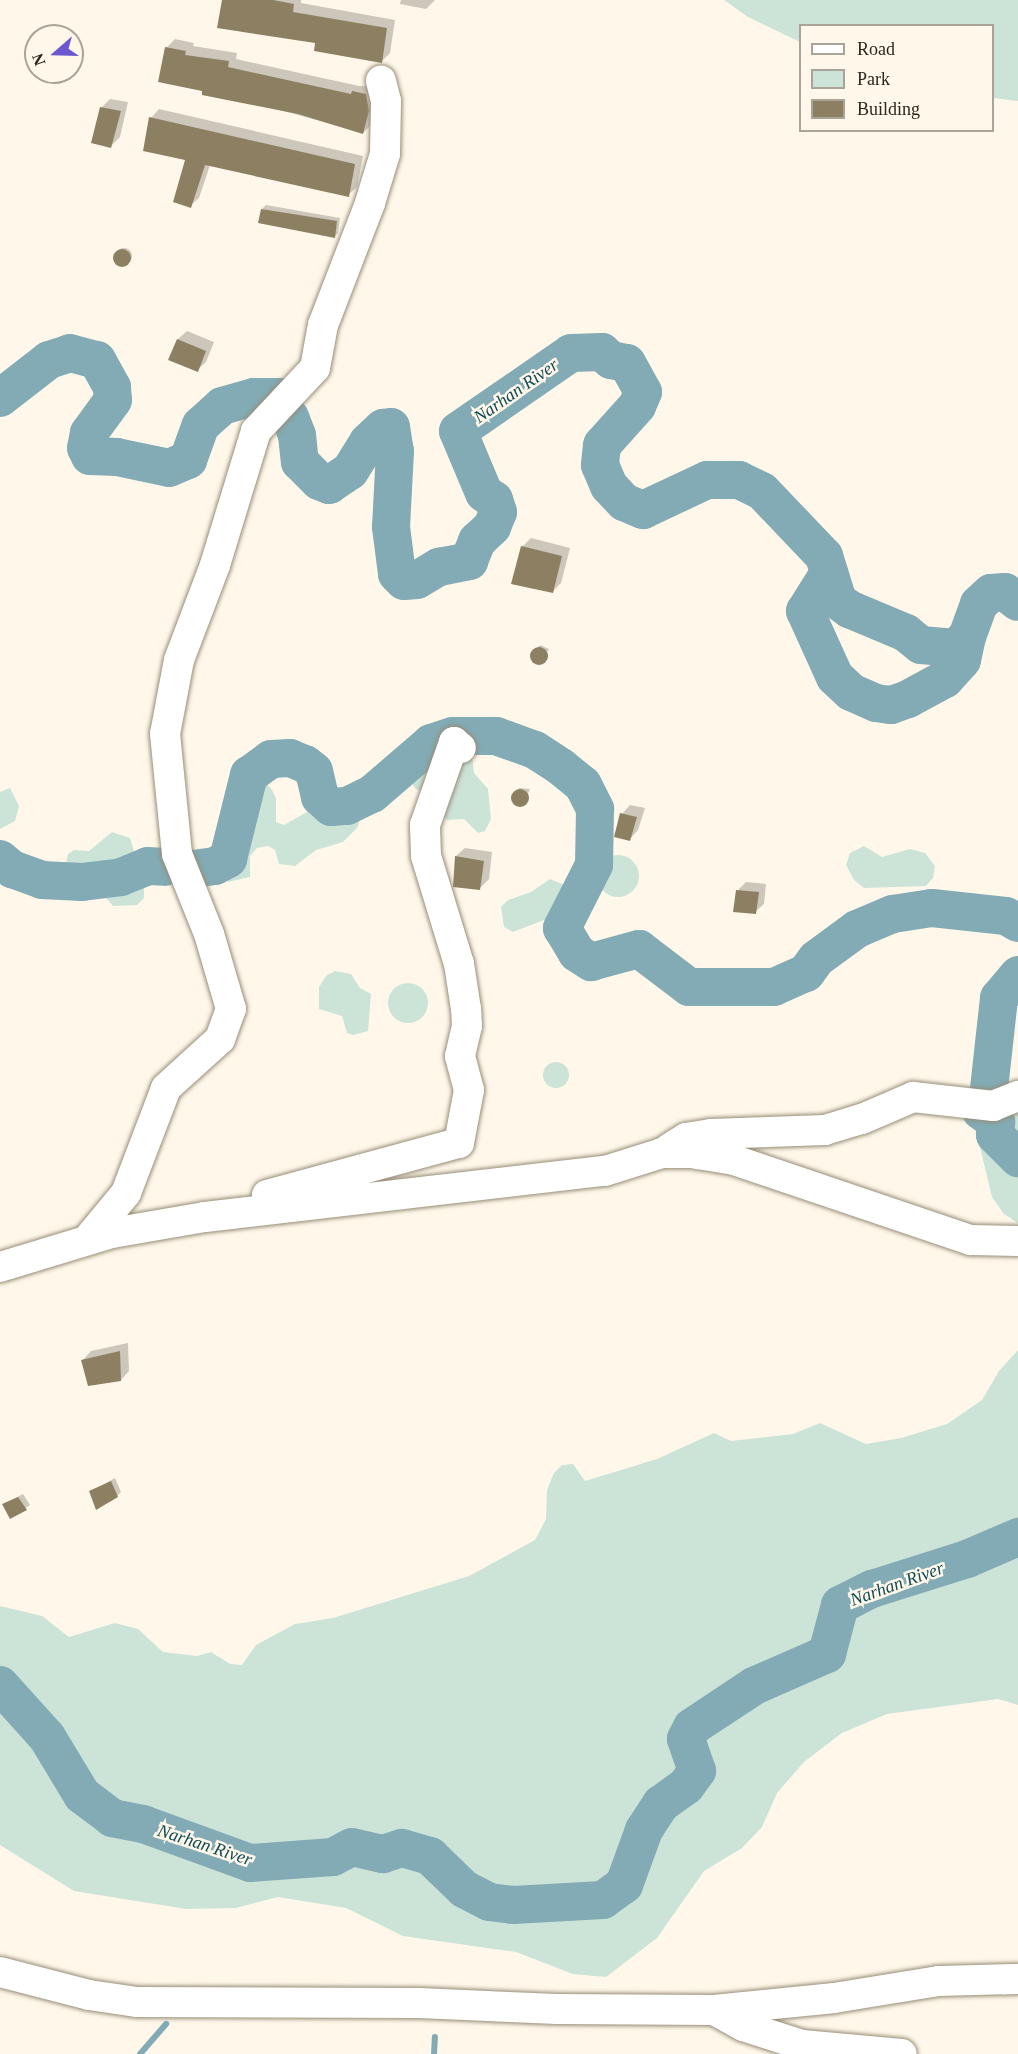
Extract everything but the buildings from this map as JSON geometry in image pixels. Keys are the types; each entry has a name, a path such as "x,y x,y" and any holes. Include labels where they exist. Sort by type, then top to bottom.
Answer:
{"street":[{"path":"87,1240 105,1222 126,1193 166,1088 220,1040 231,1009 209,934 177,854 165,734 179,660 215,565 252,441 270,414 315,368 323,325 370,203 385,154 387,101 381,81"},
{"path":"205,1217 297,1186 459,1143 470,1090 460,1056 467,1026 466,1009 459,964 426,856 425,825 454,742 461,748"},
{"path":"0,1267 87,1240 205,1217 605,1171 662,1153 686,1138 711,1134 825,1130 862,1119 913,1097 993,1106 1018,1096"},
{"path":"662,1153 691,1153 734,1161 971,1240 1018,1241"},
{"path":"0,1972 89,1995 137,2002 714,2010 834,1998 939,1981 1018,1979"},
{"path":"714,2010 743,2026 802,2045 902,2054"}],"green space":[{"path":"724,0 1018,0 1018,101 994,98 994,24 799,24 799,42 748,17"},
{"path":"454,742 472,755 474,773 488,789 491,819 485,831 478,833 464,819 447,820 441,814 438,798 416,789 408,778 415,761 432,749"},
{"path":"251,782 266,783 272,790 276,798 276,822 284,825 339,794 349,791 357,794 363,810 357,828 343,842 316,850 295,866 279,864 275,850 268,846 257,848 250,856 250,877 228,882 220,825 233,794"},
{"path":"10,788 19,806 15,821 0,829 0,792"},
{"path":"112,832 130,838 144,884 144,898 137,905 113,906 106,898 101,873 77,876 66,864 68,854 74,850 89,851"},
{"path":"864,846 882,857 910,849 925,853 935,866 933,878 926,886 864,888 854,880 846,865 850,853"},
{"path":"618,855 633,861 639,876 633,891 618,897 603,891 597,876 603,861"},
{"path":"550,879 567,886 573,894 579,915 577,920 544,920 513,932 504,927 501,907 508,900 531,892"},
{"path":"335,971 351,974 360,988 371,994 368,1031 353,1035 347,1033 342,1016 319,1009 319,987 327,975"},
{"path":"408,983 422,989 428,1003 422,1017 408,1023 394,1017 388,1003 394,989"},
{"path":"556,1062 565,1066 569,1075 565,1084 556,1088 547,1084 543,1075 547,1066"},
{"path":"1018,1112 1018,1223 1004,1214 992,1197 980,1147 986,1130 1001,1118"},
{"path":"1018,1350 1018,1705 998,1699 887,1714 842,1733 804,1762 777,1793 762,1827 742,1848 704,1871 657,1938 606,1977 573,1974 516,1952 403,1936 346,1908 278,1897 236,1908 186,1909 74,1891 0,1845 0,1606 42,1616 69,1637 115,1623 138,1629 163,1652 197,1656 211,1652 230,1664 242,1665 256,1645 295,1624 333,1618 469,1576 535,1540 546,1519 547,1490 554,1473 562,1465 573,1464 585,1481 657,1459 714,1433 731,1441 793,1434 820,1423 866,1444 901,1438 947,1424 982,1400 999,1371"}],"waterway":[{"name":"Narhan River","path":"290,417 297,435 300,462 319,481 329,485 350,471 368,442 383,428 391,427 395,451 391,527 397,574 404,581 417,580 439,567 469,561 477,541 492,527 498,512 494,500 484,493 458,431 571,353 602,352 611,360 627,363 643,392 637,406 602,445 600,465 609,486 624,502 643,510 707,480 739,480 762,491 824,556 838,601 849,609 906,633 921,645 955,648 967,637 979,604 991,593 1005,592 1018,602"},
{"name":"Narhan River","path":"0,398 49,360 70,353 97,360 112,387 113,400 89,433 86,448 90,456 117,457 169,468 188,460 201,425 222,406 254,397 280,397"},
{"name":"Narhan River","path":"829,573 805,611 835,677 851,692 876,703 891,705 908,699 945,679 962,660 967,637"},
{"name":"Narhan River","path":"186,870 215,866 228,859 249,775 271,759 290,758 305,764 314,771 320,797 331,807 347,806 372,794 431,743 453,736 496,736 535,750 561,767 583,785 595,809 594,865 562,928 577,953 591,962 639,949 689,987 774,987 806,973 816,959 857,929 893,914 932,908 1006,916 1018,923"},
{"name":"Narhan River","path":"0,859 12,869 42,880 82,882 121,877 148,866 165,867"},
{"name":"Narhan River","path":"988,1098 999,998 1018,975"},
{"name":"Narhan River","path":"987,1115 981,1111 996,1122 995,1135 1018,1158"},
{"name":"Narhan River","path":"0,1685 47,1737 82,1795 112,1818 143,1824 250,1863 333,1857 352,1847 383,1854 402,1848 430,1856 464,1889 489,1902 513,1905 603,1900 624,1885 644,1830 661,1804 686,1786 697,1771 686,1739 692,1727 754,1686 827,1654 840,1605 872,1589 967,1559 1018,1537"},
{"path":"140,2054 166,2024"},
{"path":"434,2054 435,2037"}]}
